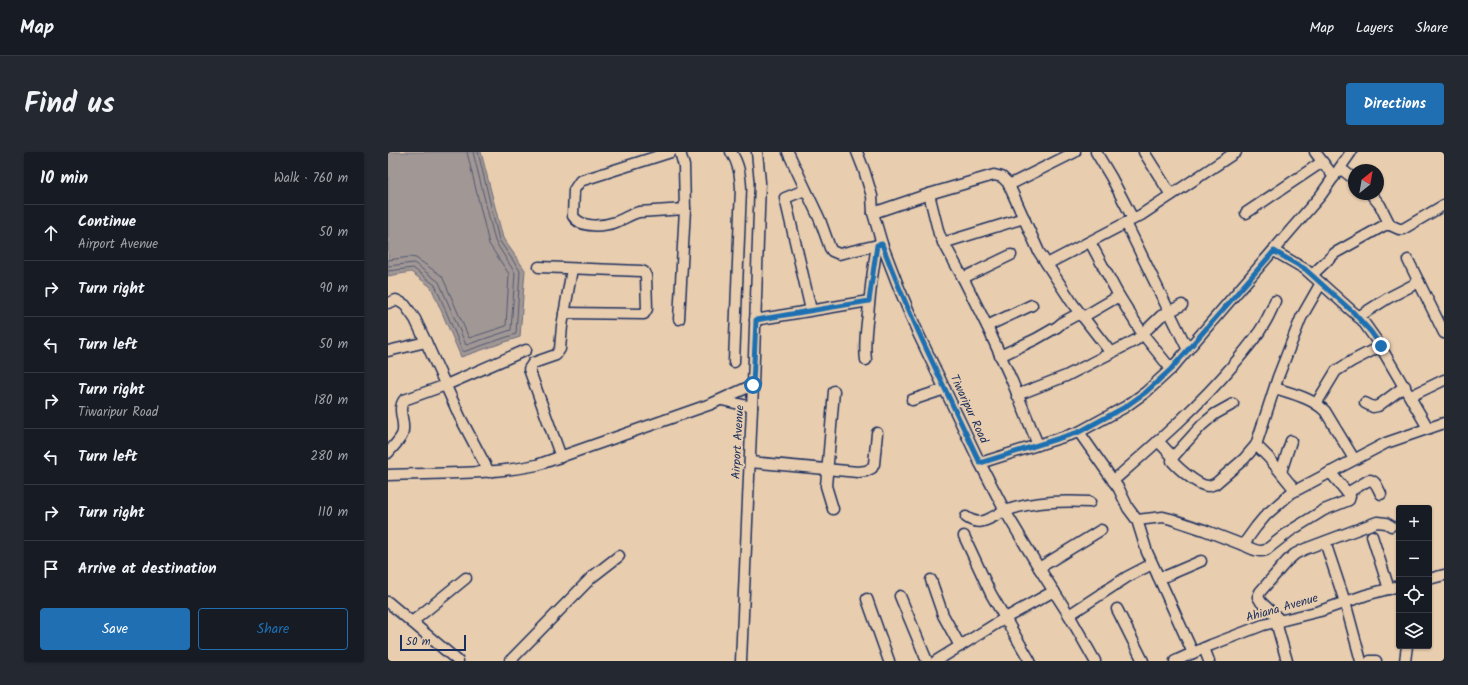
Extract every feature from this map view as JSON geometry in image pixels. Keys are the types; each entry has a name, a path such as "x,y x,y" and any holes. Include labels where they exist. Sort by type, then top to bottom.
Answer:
{"street":[{"path":"671,152 654,155 580,182 574,190 573,216 578,222 584,224 602,225 618,221 639,212 685,209"},
{"path":"679,319 685,209 684,166 680,152"},
{"path":"731,152 738,163 741,188 734,362"},
{"name":"Airport Avenue","path":"741,661 756,320 760,182 757,152"},
{"path":"788,152 820,220 832,252 839,254 879,245 869,301 866,329 866,360"},
{"name":"Tiwaripur Road","path":"857,152 872,196 873,213 879,245 901,295 980,463 1005,511 1069,615 1095,661"},
{"path":"1009,185 1075,152"},
{"path":"1096,152 1111,177 1129,221 1188,350"},
{"path":"1144,152 1171,195"},
{"path":"1047,264 1129,221 1171,195 1222,156 1236,152"},
{"path":"1315,152 1334,177"},
{"path":"980,463 1079,432 1125,407 1146,392 1171,369 1188,350 1322,195 1351,152"},
{"path":"1246,213 1322,162"},
{"path":"1340,168 1348,174"},
{"path":"873,213 929,194 994,175 1002,177 1009,185 1039,252 1083,317 1111,353"},
{"path":"805,190 785,198 811,310"},
{"path":"929,194 939,234 987,326 1038,445"},
{"path":"1375,200 1380,205 1390,225"},
{"path":"1312,275 1335,253 1385,225 1402,228 1444,205"},
{"path":"943,243 1024,218"},
{"path":"1090,242 1119,296 1142,333 1171,369"},
{"path":"1274,251 1305,269 1358,317 1381,346 1428,428"},
{"path":"963,278 1011,255"},
{"path":"1408,260 1444,333"},
{"path":"539,267 644,272 647,280 647,309 642,315 564,313"},
{"path":"560,457 529,369 533,363 559,352 572,269"},
{"path":"1358,317 1388,298 1419,282"},
{"path":"1158,441 1173,457 1172,461 1186,475 1209,486 1215,484 1244,459 1256,445 1275,388 1302,318 1321,283"},
{"path":"1083,317 1119,296"},
{"path":"388,303 396,300 405,305 414,319 460,417 489,472"},
{"path":"756,320 869,301"},
{"path":"1114,481 1214,388 1252,343 1265,324 1275,301"},
{"path":"987,326 1032,305"},
{"path":"1017,394 1066,376 1136,340 1154,321 1182,305"},
{"path":"1000,356 1043,335 1078,314 1083,317"},
{"path":"388,351 426,342"},
{"path":"1316,404 1336,371 1381,346"},
{"path":"388,453 402,436 403,423 400,406 404,400 446,385 526,350"},
{"path":"1411,396 1444,380"},
{"path":"388,475 489,472 537,465 722,400 753,385"},
{"path":"1365,403 1373,407 1378,406 1405,386"},
{"path":"1275,388 1316,404 1325,412 1354,459"},
{"path":"912,400 945,389"},
{"path":"833,509 826,486 826,470 834,392"},
{"path":"722,400 752,406"},
{"path":"1173,457 1202,425 1215,414 1233,404"},
{"path":"1243,545 1266,515 1282,500 1296,490 1386,443 1444,423"},
{"path":"1079,432 1114,481 1134,518 1137,520 1152,564 1193,653"},
{"path":"750,462 826,470 866,471 872,468 875,458 877,433"},
{"path":"1281,472 1291,441"},
{"path":"1256,445 1296,490"},
{"path":"1137,520 1163,517 1204,530 1256,551 1266,550 1290,531 1324,510 1349,500 1350,496 1330,472"},
{"path":"1347,493 1369,480 1372,480 1381,494"},
{"path":"966,517 972,521 982,522 1005,511 1044,502 1060,500 1090,502"},
{"path":"1287,661 1278,622 1258,597 1260,592 1286,561 1295,554 1377,522 1386,523 1390,526"},
{"path":"1039,568 1101,530"},
{"path":"964,536 991,594 1028,661"},
{"path":"1372,536 1394,588"},
{"path":"1325,542 1345,602 1360,661"},
{"path":"510,661 592,577 619,556"},
{"path":"1158,576 1166,576 1201,561"},
{"path":"1069,615 1127,576 1152,564"},
{"path":"1432,578 1444,575"},
{"path":"412,622 466,578"},
{"path":"931,580 943,615 960,646"},
{"name":"Ahiana Avenue","path":"1175,661 1263,625 1320,611 1394,588"},
{"path":"936,661 1054,591"},
{"path":"900,596 927,661"},
{"path":"866,599 889,661"},
{"path":"388,602 458,661"},
{"path":"1117,609 1143,661"},
{"path":"1204,648 1209,661"},
{"path":"1405,661 1407,649"},
{"path":"1370,661 1376,661"}],"water":[{"path":"388,152 481,152 503,238 525,270 520,337 461,357 431,287 411,272 388,276"}],"route":[{"path":"753,385 756,320 869,301 870,285 877,245 882,244 918,332 980,463 1079,432 1125,407 1146,392 1171,369 1274,251 1305,269 1362,320 1381,346"}]}
